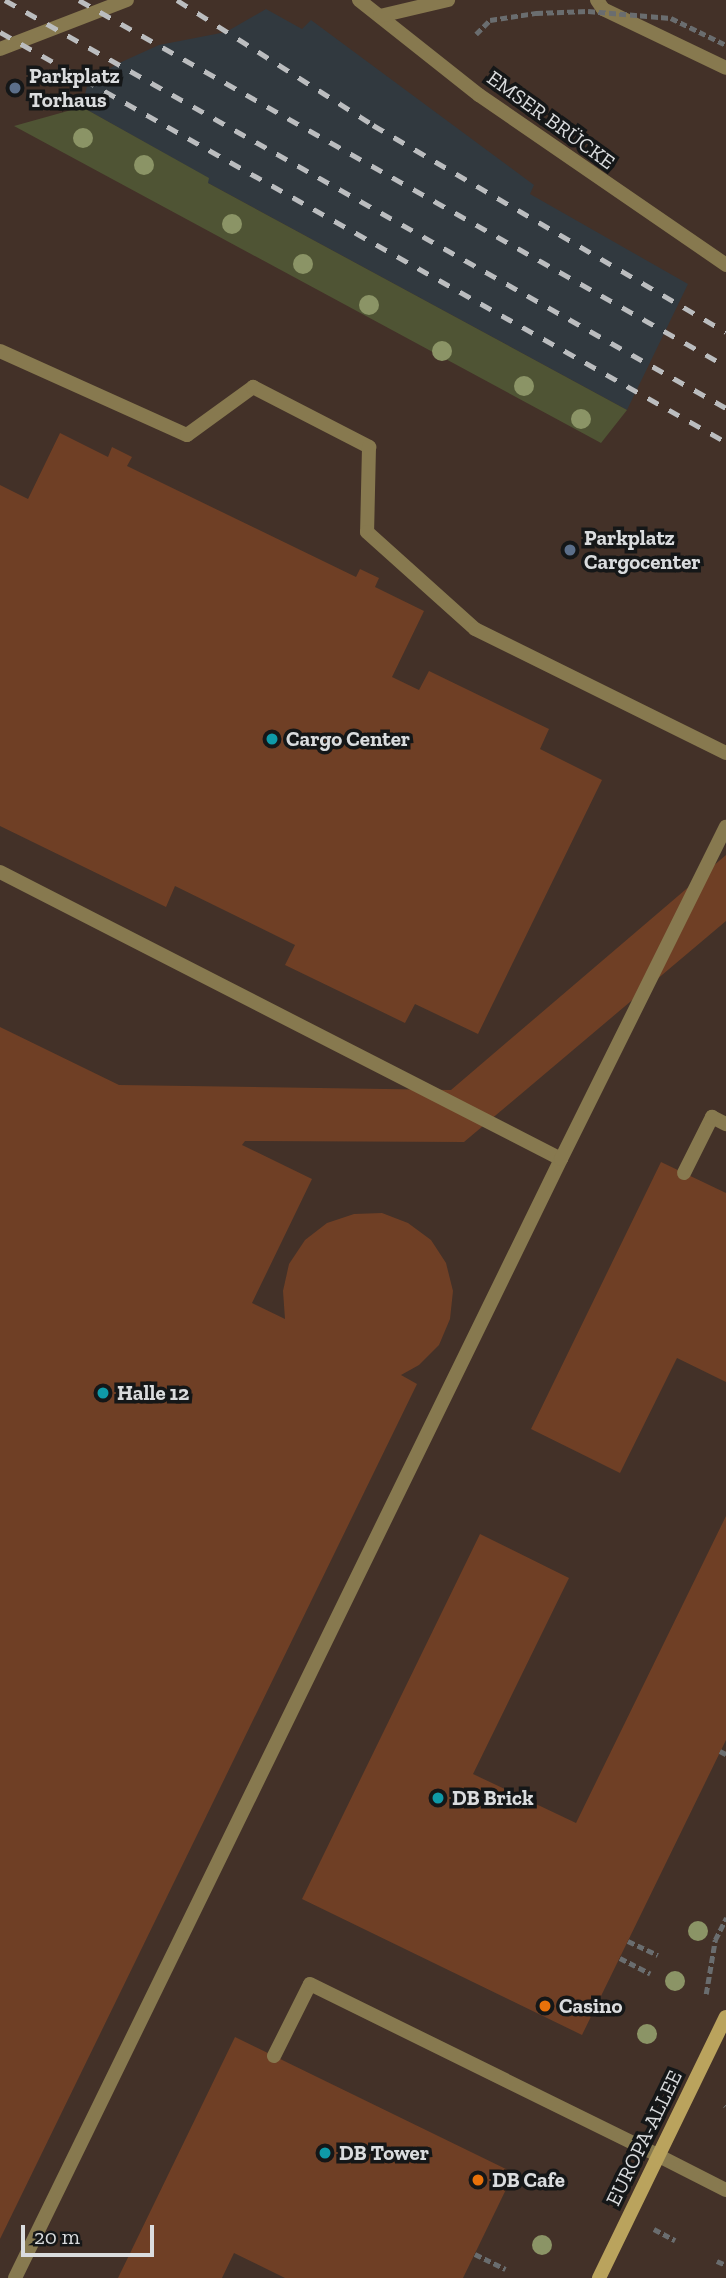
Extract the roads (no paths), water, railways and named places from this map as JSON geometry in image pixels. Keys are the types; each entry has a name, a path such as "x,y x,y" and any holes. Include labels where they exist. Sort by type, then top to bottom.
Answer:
{"street":[{"path":"0,49 127,0"},
{"name":"EMSER BRÜCKE","path":"359,0 549,146 726,265"},
{"path":"380,16 448,0"},
{"path":"584,0 600,4 726,68"},
{"path":"0,351 187,435 253,387 369,447 367,532 475,629 726,753"},
{"path":"15,2278 726,827"},
{"path":"0,872 561,1159"},
{"path":"684,1173 712,1117 726,1124"},
{"path":"274,2056 310,1984 726,2190"},
{"name":"EUROPA-ALLEE","path":"599,2278 726,2017"}],"railway":[{"path":"5,0 726,408"},
{"path":"79,0 726,366"},
{"path":"177,0 373,125 726,332"},
{"path":"0,32 726,442"}],"place":[{"name":"Parkplatz Torhaus","path":"15,88"},
{"name":"Parkplatz Cargocenter","path":"570,550"},
{"name":"Cargo Center","path":"272,739"},
{"name":"Halle 12","path":"103,1393"},
{"name":"DB Brick","path":"438,1798"},
{"name":"Casino","path":"545,2006"},
{"name":"DB Tower","path":"325,2153"},
{"name":"DB Cafe","path":"478,2180"}]}
